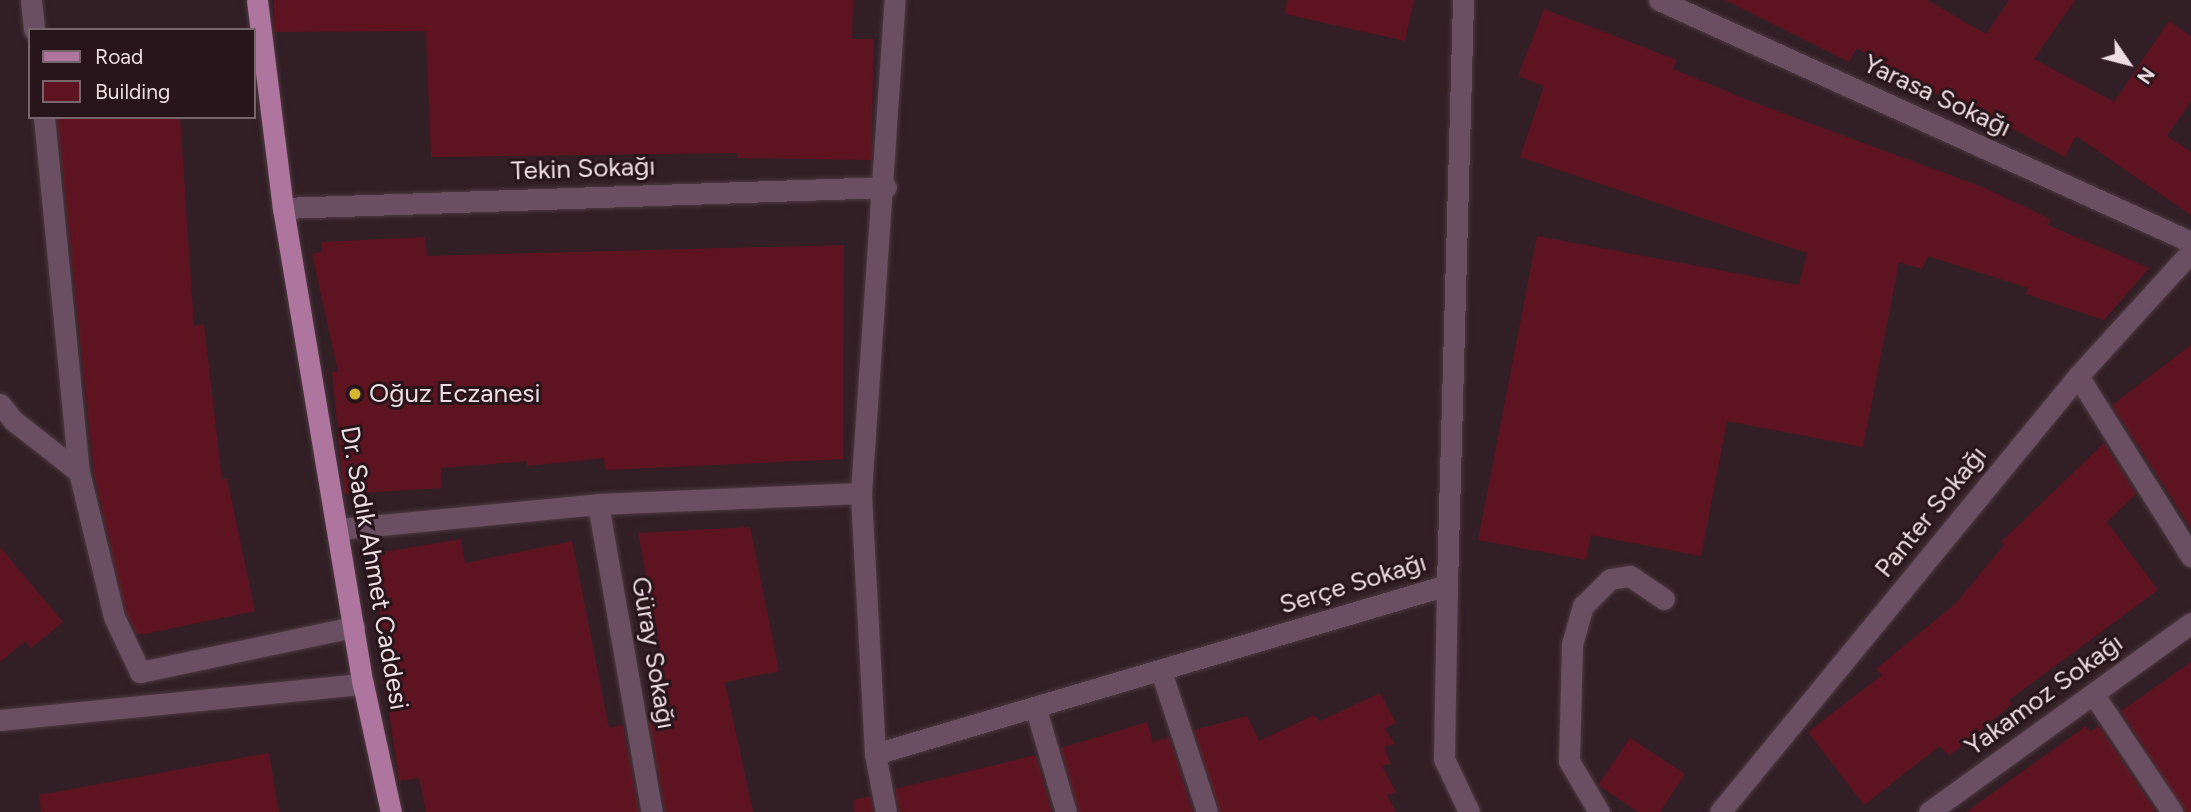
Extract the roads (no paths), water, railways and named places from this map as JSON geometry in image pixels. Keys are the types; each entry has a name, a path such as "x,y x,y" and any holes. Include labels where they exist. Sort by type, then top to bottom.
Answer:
{"main road":[{"name":"Dr. Sadık Ahmet Caddesi","path":"257,0 283,208 340,529 363,684 391,812"}],"street":[{"path":"31,0 34,28"},
{"path":"886,812 875,754 861,493 886,187 895,0"},
{"name":"Serçe Sokağı","path":"875,754 1036,709 1447,585 1463,0"},
{"name":"Yarasa Sokağı","path":"1660,0 2191,242"},
{"path":"44,119 79,472 114,617 140,672 354,627"},
{"name":"Tekin Sokağı","path":"283,208 886,187"},
{"name":"Panter Sokağı","path":"1720,812 2078,376 2191,252"},
{"path":"2078,376 2191,556"},
{"path":"0,404 14,421 79,472"},
{"path":"340,529 598,504 861,493"},
{"name":"Güray Sokağı","path":"598,504 652,812"},
{"path":"1599,812 1569,761 1572,644 1583,606 1610,579 1630,576 1664,599"},
{"path":"1447,585 1444,759 1469,812"},
{"name":"Yakamoz Sokağı","path":"1929,812 2191,623"},
{"path":"1161,671 1207,812"},
{"path":"0,720 363,684"},
{"path":"2094,695 2172,812"},
{"path":"1036,709 1066,812"}],"place":[{"name":"Oğuz Eczanesi","path":"355,394"}]}
